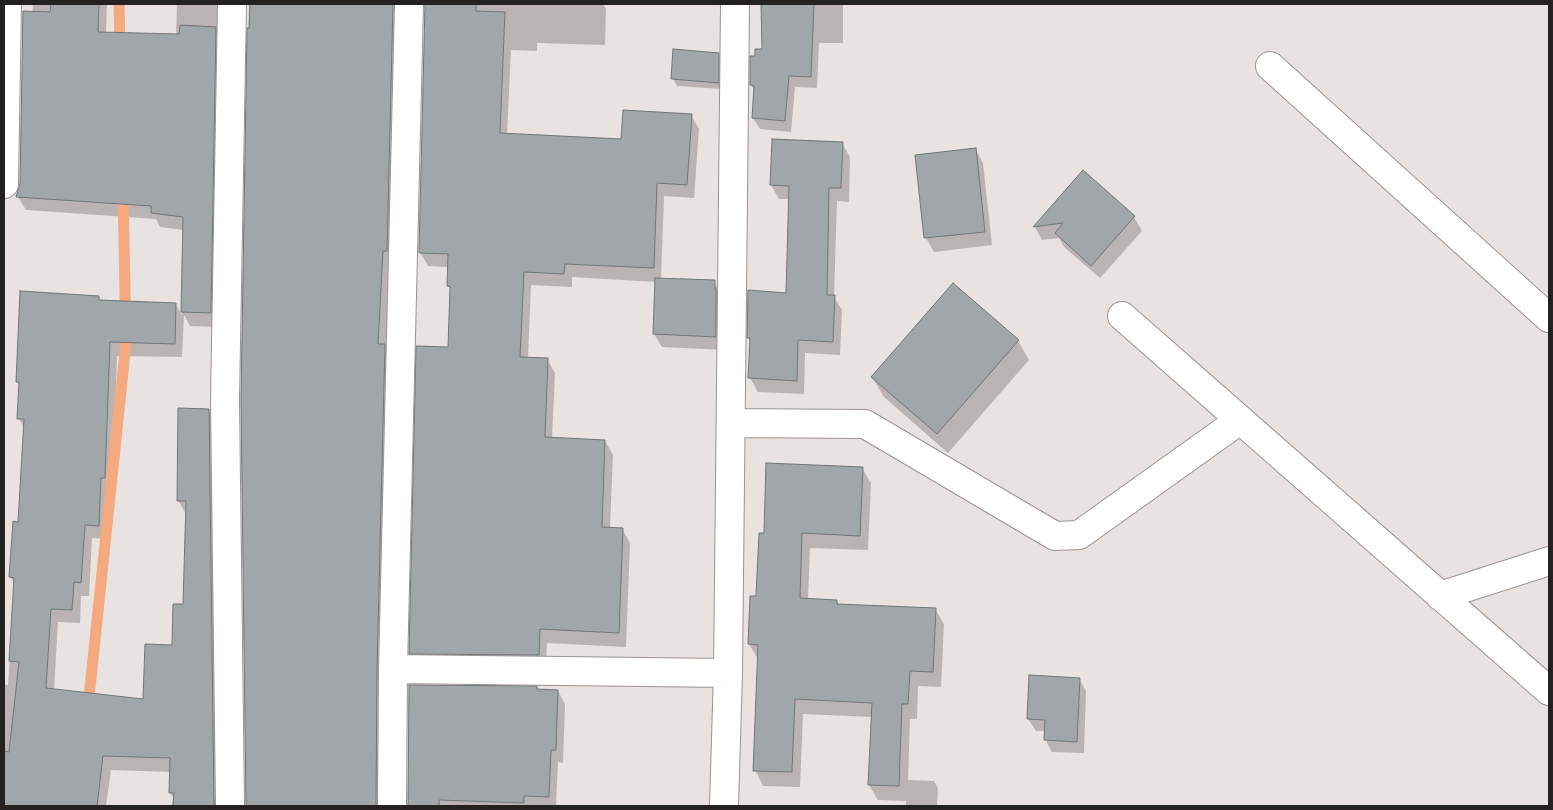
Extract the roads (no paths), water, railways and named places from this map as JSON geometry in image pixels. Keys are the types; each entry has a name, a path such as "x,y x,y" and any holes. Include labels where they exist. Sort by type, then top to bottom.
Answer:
{"street":[{"path":"4,184 7,4"},
{"path":"230,806 225,400 232,4"},
{"path":"392,806 409,4"},
{"path":"724,806 728,673 735,4"},
{"path":"1270,66 1549,318"},
{"path":"1122,316 1549,691"},
{"path":"731,423 865,424 1055,536 1079,535 1240,420"},
{"path":"1440,596 1549,561"},
{"path":"394,668 728,673"}],"waterway":[{"path":"119,4 120,47"},
{"path":"88,707 126,343 123,190"}]}
